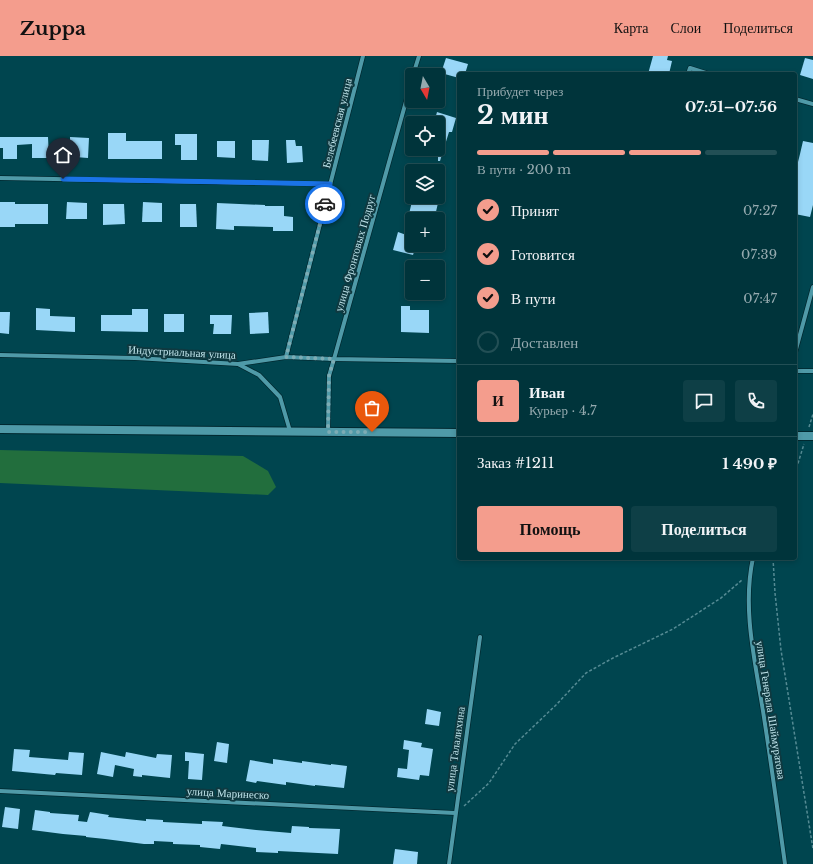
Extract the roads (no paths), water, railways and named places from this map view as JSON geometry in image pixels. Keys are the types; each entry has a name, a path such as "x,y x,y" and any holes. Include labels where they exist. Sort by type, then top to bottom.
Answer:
{"street":[{"name":"Белебеевская улица","path":"286,357 363,56"},
{"path":"416,68 419,56"},
{"path":"689,72 690,68 703,72"},
{"path":"797,99 813,104"},
{"name":"улица Фронтовых Подруг","path":"328,432 329,376 405,105"},
{"path":"0,178 330,184"},
{"path":"797,346 813,288"},
{"name":"Индустриальная улица","path":"0,355 135,358 238,364 286,357 457,361"},
{"path":"238,364 259,375 280,397 290,432"},
{"path":"797,371 813,371"},
{"path":"0,429 457,433"},
{"path":"797,436 810,436"},
{"name":"улица Генерала Шаймуратова","path":"753,560 750,573 749,601 752,642 785,864"},
{"name":"улица Талалихина","path":"449,864 480,637"},
{"name":"улица Маринеско","path":"0,791 455,814"}]}
